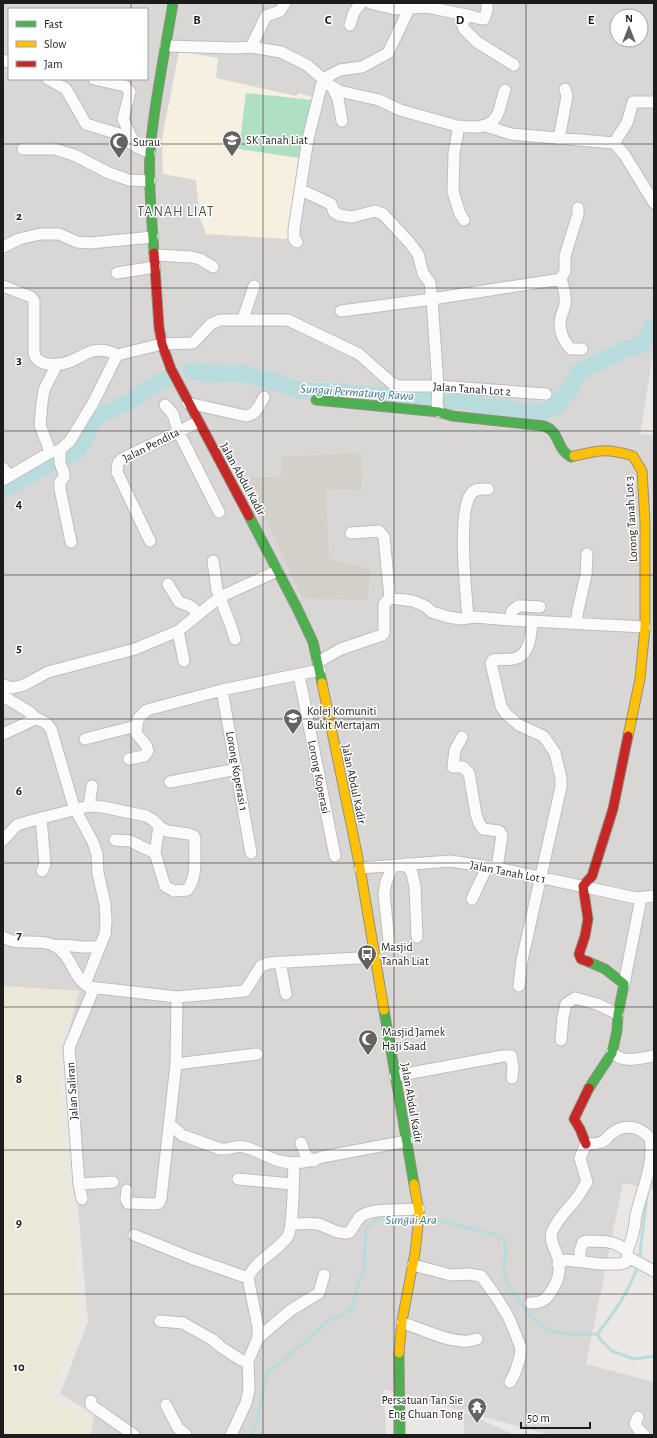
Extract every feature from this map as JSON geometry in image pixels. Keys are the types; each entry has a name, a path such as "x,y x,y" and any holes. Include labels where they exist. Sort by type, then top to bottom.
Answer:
{"main road":[{"name":"Jalan Abdul Kadir","path":"173,3 153,122 150,153 150,181 157,314 162,344 171,369 188,404 262,540 312,642 319,666 360,868 419,1210 419,1232 402,1322 398,1366 400,1435"},
{"name":"Lorong Tanah Lot 3","path":"316,400 438,408 452,416 536,425 548,428 554,432 562,452 571,457 601,450 617,451 633,456 642,470 650,522 650,571 640,679 613,809 592,876 584,886"},
{"path":"584,886 588,918 585,936 579,954 580,957 604,969 624,984 612,1053 586,1092 574,1119 585,1139 586,1144"}],"street":[{"path":"251,47 266,16 280,11 285,3"},
{"path":"350,24 354,12 361,3"},
{"path":"370,3 395,9 427,6 479,19 484,19 487,10 487,3"},
{"path":"297,242 294,239 294,230 308,139 323,79 340,70 362,67 388,53 409,8"},
{"path":"471,16 467,17 462,23 464,29 477,42 514,65"},
{"path":"166,46 251,47 281,52 308,65 333,88 339,91 379,100 400,110 457,126 486,126 511,134 614,143 624,154 654,203"},
{"path":"50,80 66,89 86,124 119,134 135,146 150,153"},
{"path":"98,80 125,86 130,92 123,119 135,146"},
{"path":"333,88 338,100 342,120"},
{"path":"559,139 567,96 565,89"},
{"path":"486,126 496,117 505,90"},
{"path":"614,143 627,123 633,102 654,102"},
{"path":"457,126 458,131 454,153 453,192 456,204 464,220"},
{"path":"23,150 54,149 74,155 109,173 129,180 150,181"},
{"path":"301,190 331,204 334,212 339,215 352,216 375,211 383,214 418,254 423,273 430,283 438,389 438,408"},
{"path":"578,208 578,214 565,256 564,271 561,279 565,292 560,326 562,336 566,344 571,349 582,349"},
{"path":"3,247 19,239 40,234 59,234 77,242 90,243 153,237"},
{"path":"155,255 191,257 200,259 213,267"},
{"path":"117,273 155,267"},
{"path":"341,312 561,279"},
{"path":"3,286 33,298 35,356 38,361 57,364 70,362 95,350 108,350 117,355 74,437 57,455 5,474"},
{"path":"243,319 254,286"},
{"name":"Jalan Tanah Lot 2","path":"117,355 162,344 193,343 211,324 217,321 243,319 288,320 359,354 393,384 399,386 546,394"},
{"path":"57,364 44,390 40,425 48,446 57,455 64,473 64,477 60,482 60,488 71,542"},
{"path":"188,404 251,416 256,412 264,397"},
{"path":"165,405 173,414 178,431 219,512"},
{"name":"Jalan Pendita","path":"150,541 117,472 117,467 122,458 198,422"},
{"path":"468,617 463,560 466,506 472,493 479,489 488,489"},
{"path":"351,534 379,531 384,537 390,598"},
{"path":"576,623 586,575 587,554"},
{"path":"213,561 217,590 235,639"},
{"path":"3,685 12,688 24,685 48,672 135,649 178,630 220,597 277,571"},
{"path":"168,584 179,602 190,606 198,613"},
{"path":"390,598 413,601 425,606 432,612 461,619 475,617 645,627"},
{"path":"129,759 144,756 148,751 146,745 136,733 138,719 147,710 222,690 299,675 319,666 341,649 382,635 384,632 384,604 390,598"},
{"path":"510,620 512,611 518,606 540,607"},
{"path":"519,986 522,960 561,787 561,778 555,753 543,736 519,726 506,714 501,706 491,663 493,660 520,657 527,649 531,637 532,621"},
{"path":"178,630 184,662"},
{"name":"Lorong Koperasi","path":"299,675 335,856"},
{"name":"Lorong Koperasi 1","path":"222,690 251,853"},
{"name":"Jalan Saliran","path":"3,696 31,713 34,717 46,723 51,729 75,810 93,842 97,854 98,873 105,904 105,934 102,943 99,946 90,986 69,1048 79,1184 82,1199"},
{"path":"3,734 33,720 34,717"},
{"path":"85,739 136,726"},
{"path":"462,737 455,750 453,767 463,767 469,773 476,814 483,829 499,831 502,835 492,867 472,899"},
{"path":"170,782 237,769"},
{"path":"89,806 92,786"},
{"path":"3,840 17,825 89,806 117,809 146,816 167,831 194,836 194,876 192,885 186,890 174,891 165,886 155,853 159,826"},
{"path":"41,818 45,864 42,872"},
{"path":"116,840 130,841 155,853"},
{"name":"Jalan Tanah Lot 1","path":"360,868 450,861 492,867 636,898 654,896"},
{"path":"406,864 412,873 415,887 416,937"},
{"path":"389,941 384,894 386,882 392,866"},
{"path":"624,984 641,898"},
{"path":"3,937 8,940 38,942 57,947 67,957 80,980 90,986 177,998 245,991 261,966 269,963 375,957"},
{"path":"54,946 60,945 94,948 99,946"},
{"path":"280,962 286,994"},
{"path":"127,1190 126,1199 128,1203 154,1204 159,1203 161,1198 176,1064 177,998"},
{"path":"561,1040 566,1004 575,998 597,1004 618,1014"},
{"path":"612,1053 623,1059 654,1056"},
{"path":"176,1064 257,1054"},
{"path":"395,1076 503,1056 511,1056 513,1068 512,1078"},
{"path":"170,1124 182,1135 220,1149 226,1150 243,1146 276,1160 294,1163 407,1141"},
{"path":"530,1303 538,1303 545,1300 556,1286 559,1272 551,1234 557,1221 580,1195 586,1182 580,1158 586,1144 602,1142 617,1129 626,1126 646,1133 652,1138 653,1160 636,1214 629,1256 626,1262 620,1264 602,1264 566,1260 558,1264"},
{"path":"301,1144 306,1156 314,1160"},
{"path":"231,1435 246,1403 249,1390 248,1361 258,1338 258,1327 248,1278 250,1272 262,1259 283,1243 288,1236 291,1224 294,1163"},
{"path":"238,1179 293,1184"},
{"path":"79,1184 113,1182"},
{"path":"291,1224 318,1224 347,1233 350,1232 361,1217 366,1213 374,1211 419,1210"},
{"path":"134,1235 191,1258 248,1278"},
{"path":"580,1261 584,1242 610,1241 616,1243 629,1256 649,1268"},
{"path":"413,1265 451,1275 468,1274 480,1276 485,1281 498,1298 509,1318 521,1348 515,1373 510,1382"},
{"path":"258,1338 302,1302 319,1293 324,1275"},
{"path":"160,1321 183,1323 213,1340 241,1360 248,1361"},
{"path":"402,1322 418,1327 434,1335 462,1341 478,1339"},
{"path":"91,1401 91,1405 134,1435"},
{"path":"166,1405 178,1428 186,1435"},
{"path":"638,1417 635,1424 644,1435"}],"shaded area":[{"path":"3,3 654,3 654,347 640,434 654,435 654,1189 623,1183 586,1364 654,1382 654,1435 550,1435 384,1389 386,1435 91,1435 94,1414 60,1394 88,1322 64,1048 78,996 3,986"},
{"name":"SK Tanah Liat","path":"179,51 218,58 216,78 296,96 299,93 315,98 296,208 288,239 206,234 200,218 196,180 163,174 162,139"},
{"path":"361,453 362,490 326,489 329,559 370,569 368,600 302,598 247,478 281,477 281,457"},
{"path":"3,986 80,991 56,1052 80,1321 49,1397 90,1419 88,1435 3,1435"},
{"name":"Persatuan Tan Sie Eng Chuan Tong","path":"464,1412 515,1435 464,1435"}],"green space":[{"path":"246,93 313,100 306,159 239,149"}],"waterway":[{"name":"Sungai Permatang Rawa","path":"191,371 206,374 240,373 282,384 301,391 339,392 371,396 404,394 445,403 464,400 486,407 506,407 519,412 543,412 556,406 571,388 579,372 626,349 636,347 643,342 654,326"},
{"name":"Sungai Permatang Rawa","path":"3,490 61,458 74,454 81,445 95,418 133,400 152,386 165,380"},
{"path":"639,1261 647,1195"},
{"name":"Sungai Ara","path":"250,1435 254,1431 268,1371 281,1362 328,1321 351,1310 359,1280 364,1268 366,1229 375,1220 414,1218"},
{"name":"Sungai Ara","path":"423,1218 437,1219 488,1232 504,1239 506,1253 504,1265 505,1276 510,1287 524,1308 539,1325 551,1331 569,1334 597,1334"},
{"path":"638,1266 630,1285 620,1302 610,1318 597,1334 612,1351 634,1359 654,1356"}],"traffic: fast":[{"path":"154,253 150,189 150,152 157,96 173,3"},
{"path":"316,400 439,412 452,416 544,426 553,432 562,449 571,457 574,456"},
{"path":"249,516 313,642 322,683"},
{"path":"589,962 605,969 624,984 612,1053 589,1088"},
{"path":"384,1010 414,1184"},
{"path":"399,1353 400,1435"}],"traffic: slow":[{"path":"574,456 604,451 624,453 633,456 642,471 645,522 645,627 640,679 628,736"},
{"path":"322,683 360,868 384,1010"},
{"path":"399,1353 402,1321 415,1253 418,1226 419,1212 414,1184"}],"traffic: jam":[{"path":"154,253 159,327 162,344 171,369 249,516"},
{"path":"589,962 581,959 579,954 585,936 588,919 583,886 592,876 613,809 628,736"},
{"path":"586,1144 574,1119 589,1088"}],"place":[{"name":"SK Tanah Liat","path":"232,157"},
{"name":"Surau","path":"119,159"},
{"name":"Kolej Komuniti Bukit Mertajam","path":"293,735"},
{"name":"Masjid Tanah Liat","path":"367,971"},
{"name":"Masjid Jamek Haji Saad","path":"368,1056"},
{"name":"Persatuan Tan Sie Eng Chuan Tong","path":"477,1424"}],"district":[{"name":"TANAH LIAT","path":"176,212"}]}
